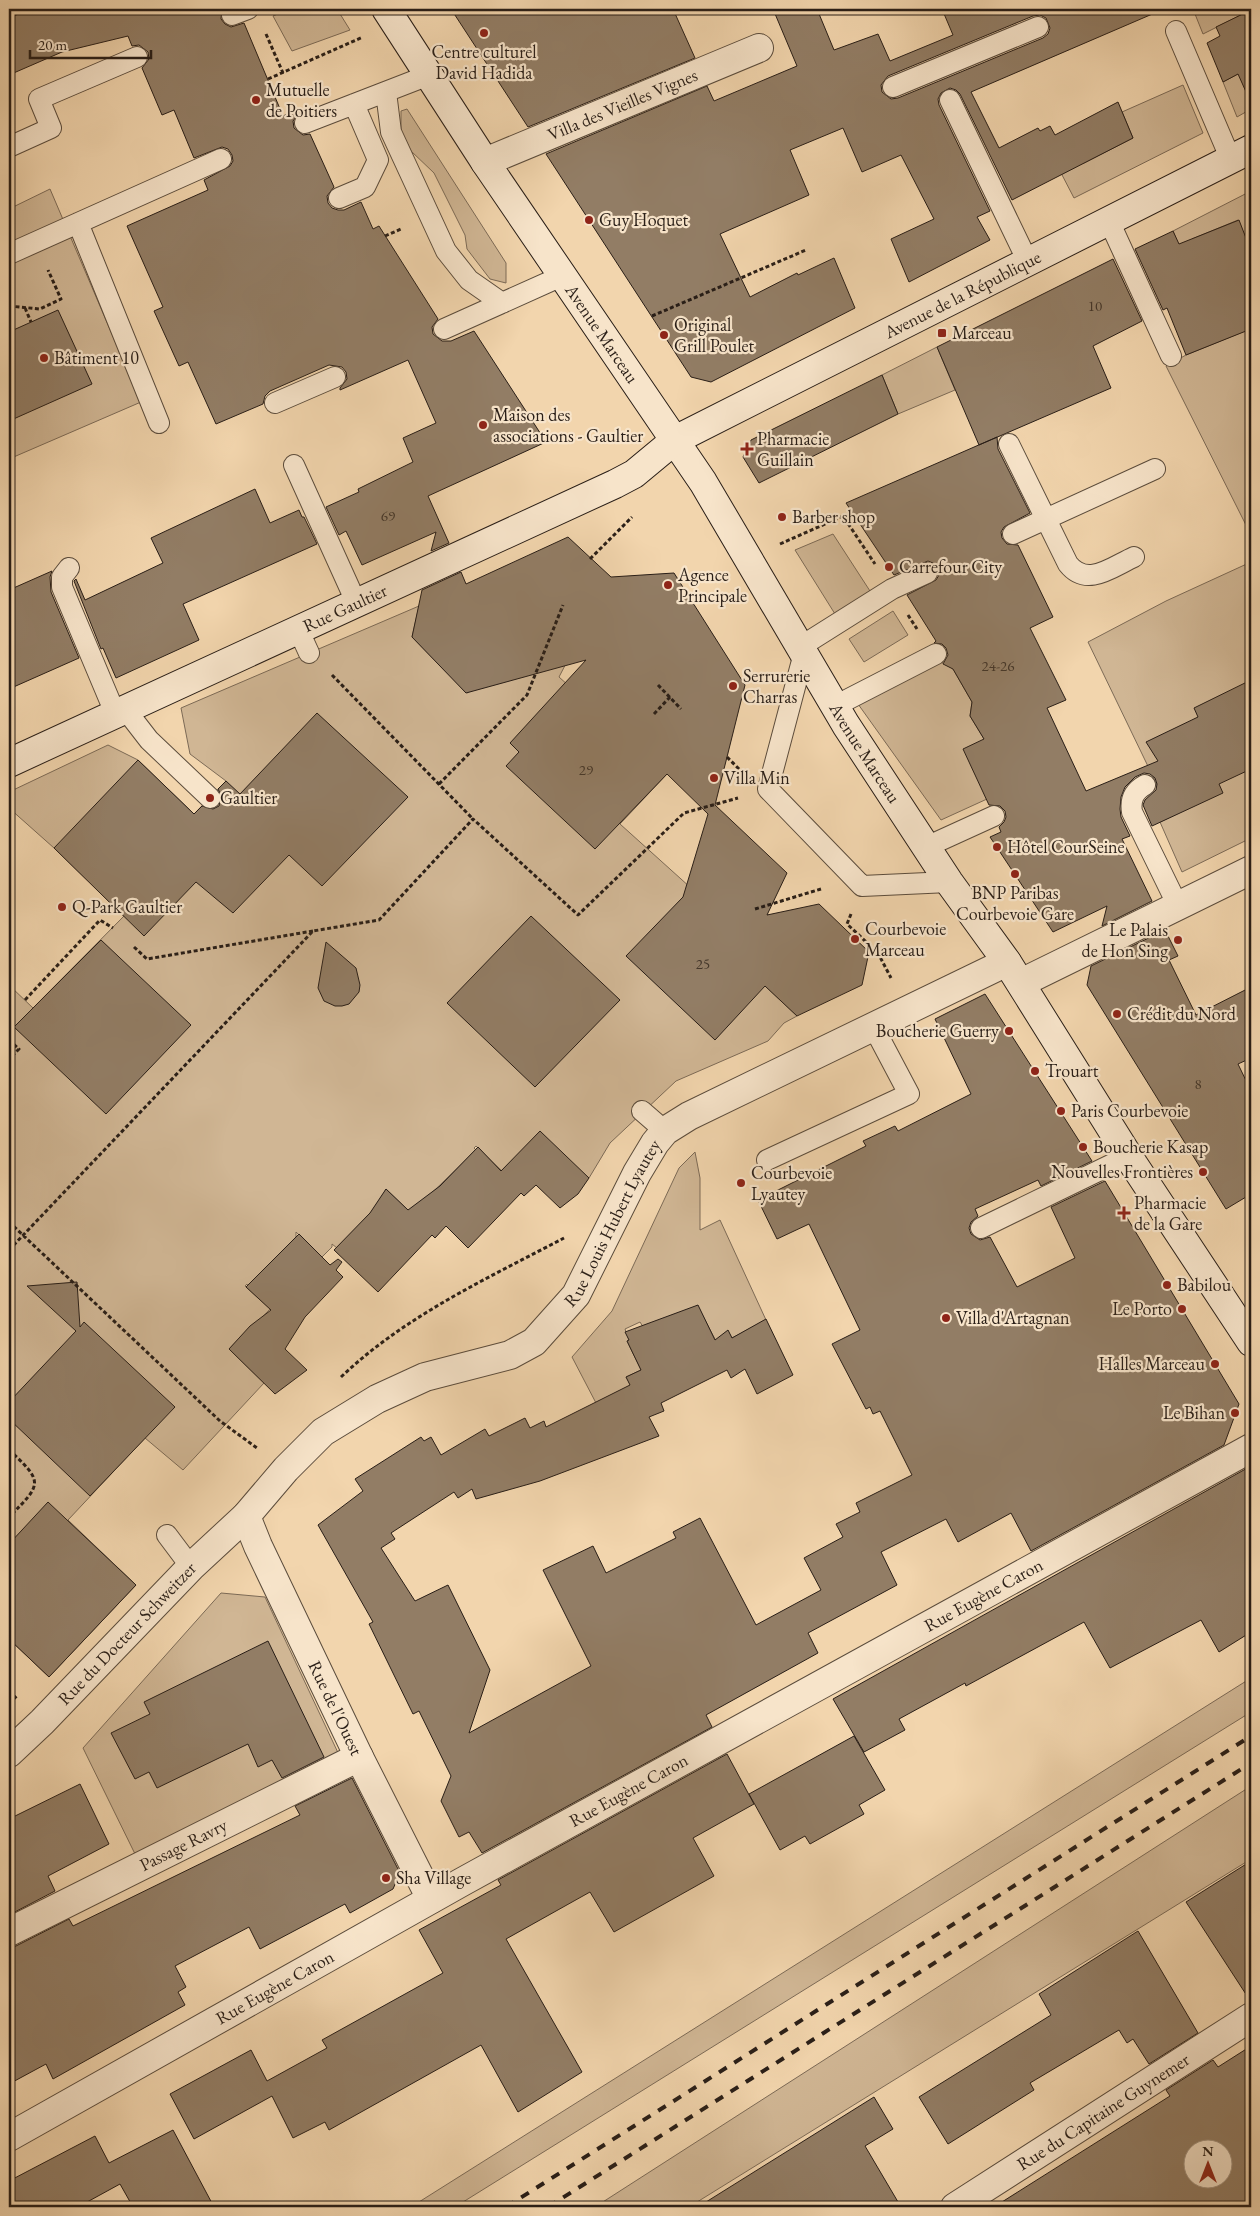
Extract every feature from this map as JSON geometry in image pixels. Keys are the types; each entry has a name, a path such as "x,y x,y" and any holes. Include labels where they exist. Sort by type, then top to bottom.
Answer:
{"street":[{"name":"Avenue Marceau","path":"391,16 485,162 703,482 835,706 926,847 1014,972 1129,1156 1251,1342"},
{"name":"Villa des Vieilles Vignes","path":"485,162 759,48"},
{"name":"Avenue de la République","path":"674,440 1241,155"},
{"name":"Rue Gaultier","path":"9,763 615,484 634,474 674,440"},
{"name":"Rue Louis Hubert Lyautey","path":"246,1516 286,1469 323,1432 376,1399 425,1377 510,1355 534,1342 576,1295 637,1173 655,1143 665,1131 689,1116 908,1010 1014,972 1178,906 1251,870"},
{"name":"Rue Eugène Caron","path":"9,2137 431,1899 1251,1448"},
{"name":"Rue de l'Ouest","path":"246,1516 258,1546 359,1757 431,1899"},
{"name":"Rue du Docteur Schweitzer","path":"9,1753 42,1722 191,1567 246,1516"},
{"name":"Passage Ravry","path":"9,1932 359,1757"},
{"name":"Rue du Capitaine Guynemer","path":"955,2207 1251,2017"}],"lane":[{"path":"893,87 937,75 1038,27"},
{"path":"1176,31 1241,155"},
{"path":"9,147 51,128 39,99 137,56"},
{"path":"305,123 429,76"},
{"path":"386,92 391,132 446,251 469,280 502,304"},
{"path":"950,100 1028,262"},
{"path":"339,198 364,188 378,160 354,104"},
{"path":"9,254 221,159"},
{"path":"1109,221 1171,356"},
{"path":"78,223 160,423"},
{"path":"444,329 562,276"},
{"path":"275,403 335,377"},
{"path":"1009,444 1068,564 1074,572 1091,576 1134,557"},
{"path":"294,465 356,602"},
{"path":"1013,534 1155,470"},
{"path":"69,568 62,577 62,587 120,711 210,798"},
{"path":"927,573 892,589 802,650 768,789 862,886 950,882"},
{"path":"298,629 309,653"},
{"path":"835,706 936,654"},
{"path":"1145,785 1138,789 1133,796 1132,812 1178,906"},
{"path":"926,847 994,816"},
{"path":"767,1160 909,1094 873,1026"},
{"path":"642,1111 665,1131"},
{"path":"981,1228 1129,1156"},
{"path":"167,1535 191,1567"}],"path":[{"path":"268,80 391,16"},
{"path":"263,27 283,73"},
{"path":"9,306 40,309 61,300 35,242"},
{"path":"652,316 806,250"},
{"path":"25,308 31,322"},
{"path":"590,558 636,514"},
{"path":"439,784 527,695 563,605"},
{"path":"309,653 474,819 578,915 684,813 768,789"},
{"path":"658,685 681,709"},
{"path":"654,714 670,698"},
{"path":"134,947 146,959 379,920 474,819"},
{"path":"755,909 817,892 848,872"},
{"path":"862,886 847,924 878,952 908,1010"},
{"path":"25,1000 100,920 113,928"},
{"path":"9,1250 313,931"},
{"path":"9,1040 19,1049 9,1059"},
{"path":"9,1222 220,1421 286,1469"},
{"path":"336,1382 398,1330 474,1285 567,1236"},
{"path":"9,1450 31,1470 34,1487 32,1494 9,1517"},
{"path":"9,1691 19,1701"}],"shaded area":[{"path":"289,9 337,9 350,30 292,51 273,16"},
{"path":"1193,9 1251,9 1251,10 1203,34"},
{"path":"1251,67 1251,109 1237,117 1223,82"},
{"path":"1183,85 1203,133 1074,198 1060,171 1084,163 1133,138 1122,112"},
{"path":"407,109 506,263 506,283 490,279 467,249 465,235 434,173 411,151 401,131 401,111"},
{"path":"50,189 141,402 9,459 9,209"},
{"path":"1251,191 1251,251 1238,220 1192,239 1209,281 1195,287 1173,231"},
{"path":"1245,331 1251,346 1251,535 1166,366 1186,355"},
{"path":"937,347 955,390 898,414 882,375"},
{"path":"833,534 870,591 835,614 795,550"},
{"path":"1251,562 1251,838 1182,872 1160,822 1172,816 1088,642 1166,601"},
{"path":"419,606 412,637 467,693 585,627 559,677 667,774 620,824 691,888 765,986 797,1016 784,1023 768,1041 676,1081 610,1143 589,1178 513,1159 502,1171 476,1146 474,1148 476,1150 411,1213 386,1189 385,1191 389,1194 337,1248 332,1244 332,1247 322,1257 296,1232 296,1237 248,1286 247,1284 245,1286 270,1309 229,1349 264,1383 183,1470 145,1438 68,1520 136,1585 49,1677 9,1639 9,985 33,1008 124,916 54,848 9,808 9,792 108,745 138,760 194,814 226,781 190,754 181,708"},
{"path":"893,611 908,635 864,662 849,639"},
{"path":"941,662 953,669 972,702 970,716 984,739 987,799 941,820 858,704"},
{"path":"695,1152 700,1178 700,1230 720,1220 766,1320 732,1338 728,1331 716,1341 697,1305 699,1313 650,1338 640,1322 625,1329 629,1340 627,1341 641,1370 626,1377 631,1386 596,1403 572,1357 612,1311 679,1168"},
{"path":"221,1593 265,1597 340,1757 137,1858 83,1748"},
{"path":"1251,1678 1251,1712 455,2207 411,2207"},
{"path":"1251,1786 1251,1859 689,2207 595,2207"}],"building":[{"path":"30,9 222,9 221,19 225,24 231,27 244,23 283,116 299,109 300,112 293,121 294,128 303,135 310,134 334,187 327,196 328,203 332,208 344,210 361,202 373,229 379,226 438,319 432,327 433,334 442,341 451,341 474,331 546,442 428,496 449,543 431,551 436,532 362,565 346,531 339,535 326,507 359,492 358,489 413,462 403,438 436,423 408,360 340,390 347,379 346,372 342,367 329,365 270,391 265,396 263,404 216,424 188,362 179,366 154,311 163,307 127,226 208,190 204,180 230,166 233,161 232,155 228,149 222,147 194,158 174,110 162,115 142,68 149,59 148,52 139,45 132,46 128,36 62,52 9,75 9,18"},
{"path":"451,9 673,9 695,58 528,127"},
{"path":"773,9 817,9 834,50 878,34 890,61 953,35 942,9 1164,9 971,92 999,148 1038,128 1040,131 1050,126 1055,135 1118,102 1133,138 1012,200 960,94 950,88 941,93 938,99 939,105 990,211 977,217 990,240 909,282 891,239 934,219 901,155 862,172 843,128 790,150 809,195 720,234 750,297 797,273 798,275 834,258 855,308 711,382 691,377 546,154 707,86 714,101 797,66","holes":["1040,15 1046,18 1050,28 1048,34 1043,38 898,98 891,99 882,92 881,85 888,76 1033,16"]},
{"path":"1251,10 1251,103 1238,74 1223,82 1207,43 1220,36 1216,27"},
{"path":"1239,220 1251,251 1251,329 1186,355 1167,308 1163,310 1135,249 1173,231 1179,244"},
{"path":"1113,259 1142,321 1093,346 1111,388 979,445 937,347"},
{"name":"Bâtiment 10","path":"58,310 92,384 9,421 9,332"},
{"path":"882,375 898,414 759,483 743,457 751,440"},
{"path":"997,437 998,449 1030,513 1004,527 1001,532 1002,538 1007,544 1018,545 1053,617 1030,628 1066,700 1047,708 1086,791 1158,761 1146,742 1198,717 1194,708 1251,680 1251,769 1219,784 1223,793 1152,826 1143,805 1145,800 1156,790 1155,778 1150,774 1144,773 1135,777 1125,787 1121,797 1120,809 1121,817 1130,836 1122,839 1152,901 1102,926 1107,906 1053,932 990,837 1001,832 999,827 1006,817 1005,811 1000,806 989,805 963,749 984,739 970,716 972,702 953,669 943,664 948,655 946,648 942,644 934,643 936,641 907,595 936,580 939,575 938,569 933,563 928,561 894,575 846,503"},
{"path":"255,489 270,523 299,510 317,544 183,604 199,640 116,678 103,648 101,649 74,581 76,579 85,600 163,563 151,538"},
{"path":"568,537 611,577 674,573 745,685 715,805 787,873 767,915 819,904 869,952 862,985 797,1016 765,986 715,1040 626,956 683,897 708,814 667,774 595,849 506,766 519,752 510,743 586,660 466,693 412,637 422,590 461,572 466,584"},
{"path":"52,571 50,577 51,592 79,658 9,689 9,590"},
{"path":"317,713 408,797 322,886 289,855 233,913 196,882 144,936 54,848 138,760 194,814 202,806 213,809 219,806 221,795 218,789 226,781 240,794"},
{"path":"531,916 620,1000 535,1087 447,1003"},
{"path":"1165,930 1178,956 1169,960 1196,1015 1251,987 1251,1058 1238,1064 1251,1091 1251,1194 1226,1209 1087,985 1091,966"},
{"path":"101,940 191,1025 106,1114 14,1027"},
{"path":"326,942 356,968 360,985 359,992 349,1004 335,1006 324,1001 318,988"},
{"path":"985,994 1092,1161 1041,1186 1038,1180 975,1209 978,1216 971,1222 969,1228 971,1234 980,1240 990,1237 1017,1287 1075,1258 1051,1207 1105,1181 1239,1404 1224,1445 1031,1551 1011,1513 958,1542 946,1519 881,1552 897,1585 808,1633 818,1653 706,1715 712,1727 482,1853 469,1832 459,1837 441,1801 451,1776 419,1711 413,1714 369,1624 373,1622 318,1525 363,1491 355,1479 421,1437 424,1441 431,1437 441,1455 485,1429 489,1436 525,1418 530,1428 544,1421 546,1427 630,1385 626,1377 641,1370 627,1341 629,1340 625,1332 698,1305 715,1340 728,1330 732,1338 766,1319 793,1375 757,1394 745,1369 731,1378 727,1370 661,1403 664,1411 649,1417 659,1436 540,1481 476,1499 472,1489 458,1498 454,1492 391,1533 395,1539 381,1548 415,1601 448,1585 490,1670 469,1733 591,1666 543,1570 593,1546 606,1573 676,1538 673,1532 700,1518 756,1625 821,1590 804,1558 843,1537 836,1524 860,1512 856,1503 912,1475 880,1411 873,1414 870,1407 866,1409 832,1344 860,1330 809,1224 777,1239 758,1200 866,1146 863,1141 895,1126 898,1131 971,1094 935,1019"},
{"path":"540,1131 589,1178 578,1194 560,1208 536,1185 524,1196 521,1193 468,1248 446,1226 435,1238 432,1235 378,1292 334,1250 370,1213 386,1189 408,1210 440,1186 478,1147 501,1171"},
{"path":"299,1234 330,1265 338,1259 342,1262 336,1270 343,1277 305,1317 285,1349 307,1370 275,1394 229,1349 250,1326 271,1310 246,1287"},
{"path":"77,1282 80,1327 84,1322 175,1407 90,1496 9,1419 9,1402 76,1331 27,1286"},
{"path":"1251,1466 1251,1632 1219,1652 1201,1620 1110,1668 1084,1622 966,1686 965,1683 899,1719 905,1730 864,1752 833,1699"},
{"path":"48,1502 136,1585 49,1677 9,1639 9,1544"},
{"path":"268,1641 324,1757 282,1778 272,1760 258,1767 248,1744 157,1788 149,1772 135,1779 111,1733 150,1714 144,1702"},
{"path":"854,1736 885,1790 859,1805 864,1814 810,1844 805,1836 780,1850 749,1794"},
{"path":"727,1754 754,1804 693,1838 714,1876 614,1932 590,1892 506,1939 582,2072 518,2112 481,2045 329,2130 325,2122 293,2138 272,2096 194,2139 170,2094 251,2050 267,2081 327,2048 322,2040 443,1973 419,1930 501,1885 498,1880"},
{"path":"352,1778 400,1873 393,1889 350,1913 345,1904 260,1949 249,1927 175,1966 186,1987 178,1992 185,2005 53,2079 46,2064 9,2084 9,1948 69,1919 73,1926 300,1815 295,1806"},
{"path":"80,1784 109,1844 48,1876 55,1891 9,1915 9,1819"},
{"path":"1251,1861 1251,2002 1186,1902"},
{"path":"1138,1931 1198,2033 1149,2064 1133,2039 1127,2043 1119,2030 1030,2083 1034,2090 948,2144 919,2097 1051,2015 1039,1994"},
{"path":"1251,2046 1251,2207 994,2207 1170,2096 1166,2090 1213,2060 1218,2067"},
{"path":"874,2097 893,2129 865,2146 901,2207 698,2207"},
{"path":"173,2130 214,2207 133,2207 120,2184 78,2207 9,2207 9,2181 95,2136 109,2163"}],"railway":[{"path":"506,2207 1251,1736"},
{"path":"548,2207 1251,1763"}],"place":[{"name":"Centre culturel David Hadida","path":"484,33"},
{"name":"Mutuelle de Poitiers","path":"256,100"},
{"name":"Guy Hoquet","path":"589,220"},
{"name":"Marceau","path":"942,333"},
{"name":"Original Grill Poulet","path":"664,335"},
{"name":"Bâtiment 10","path":"44,358"},
{"name":"Maison des associations - Gaultier","path":"483,425"},
{"name":"Pharmacie Guillain","path":"747,449"},
{"name":"Barber shop","path":"782,517"},
{"name":"Carrefour City","path":"889,567"},
{"name":"Agence Principale","path":"668,585"},
{"name":"Serrurerie Charras","path":"733,686"},
{"name":"Villa Min","path":"714,778"},
{"name":"Gaultier","path":"210,798"},
{"name":"Hôtel CourSeine","path":"997,847"},
{"name":"BNP Paribas Courbevoie Gare","path":"1015,874"},
{"name":"Q-Park Gaultier","path":"62,907"},
{"name":"Courbevoie Marceau","path":"855,939"},
{"name":"Le Palais de Hon Sing","path":"1178,940"},
{"name":"Crédit du Nord","path":"1117,1014"},
{"name":"Boucherie Guerry","path":"1009,1031"},
{"name":"Trouart","path":"1035,1071"},
{"name":"Paris Courbevoie","path":"1061,1111"},
{"name":"Boucherie Kasap","path":"1083,1147"},
{"name":"Nouvelles Frontières","path":"1203,1172"},
{"name":"Courbevoie Lyautey","path":"741,1183"},
{"name":"Pharmacie de la Gare","path":"1124,1213"},
{"name":"Babilou","path":"1167,1285"},
{"name":"Le Porto","path":"1182,1309"},
{"name":"Villa d'Artagnan","path":"946,1318"},
{"name":"Halles Marceau","path":"1215,1364"},
{"name":"Le Bihan","path":"1235,1413"},
{"name":"Sha Village","path":"386,1878"}]}
